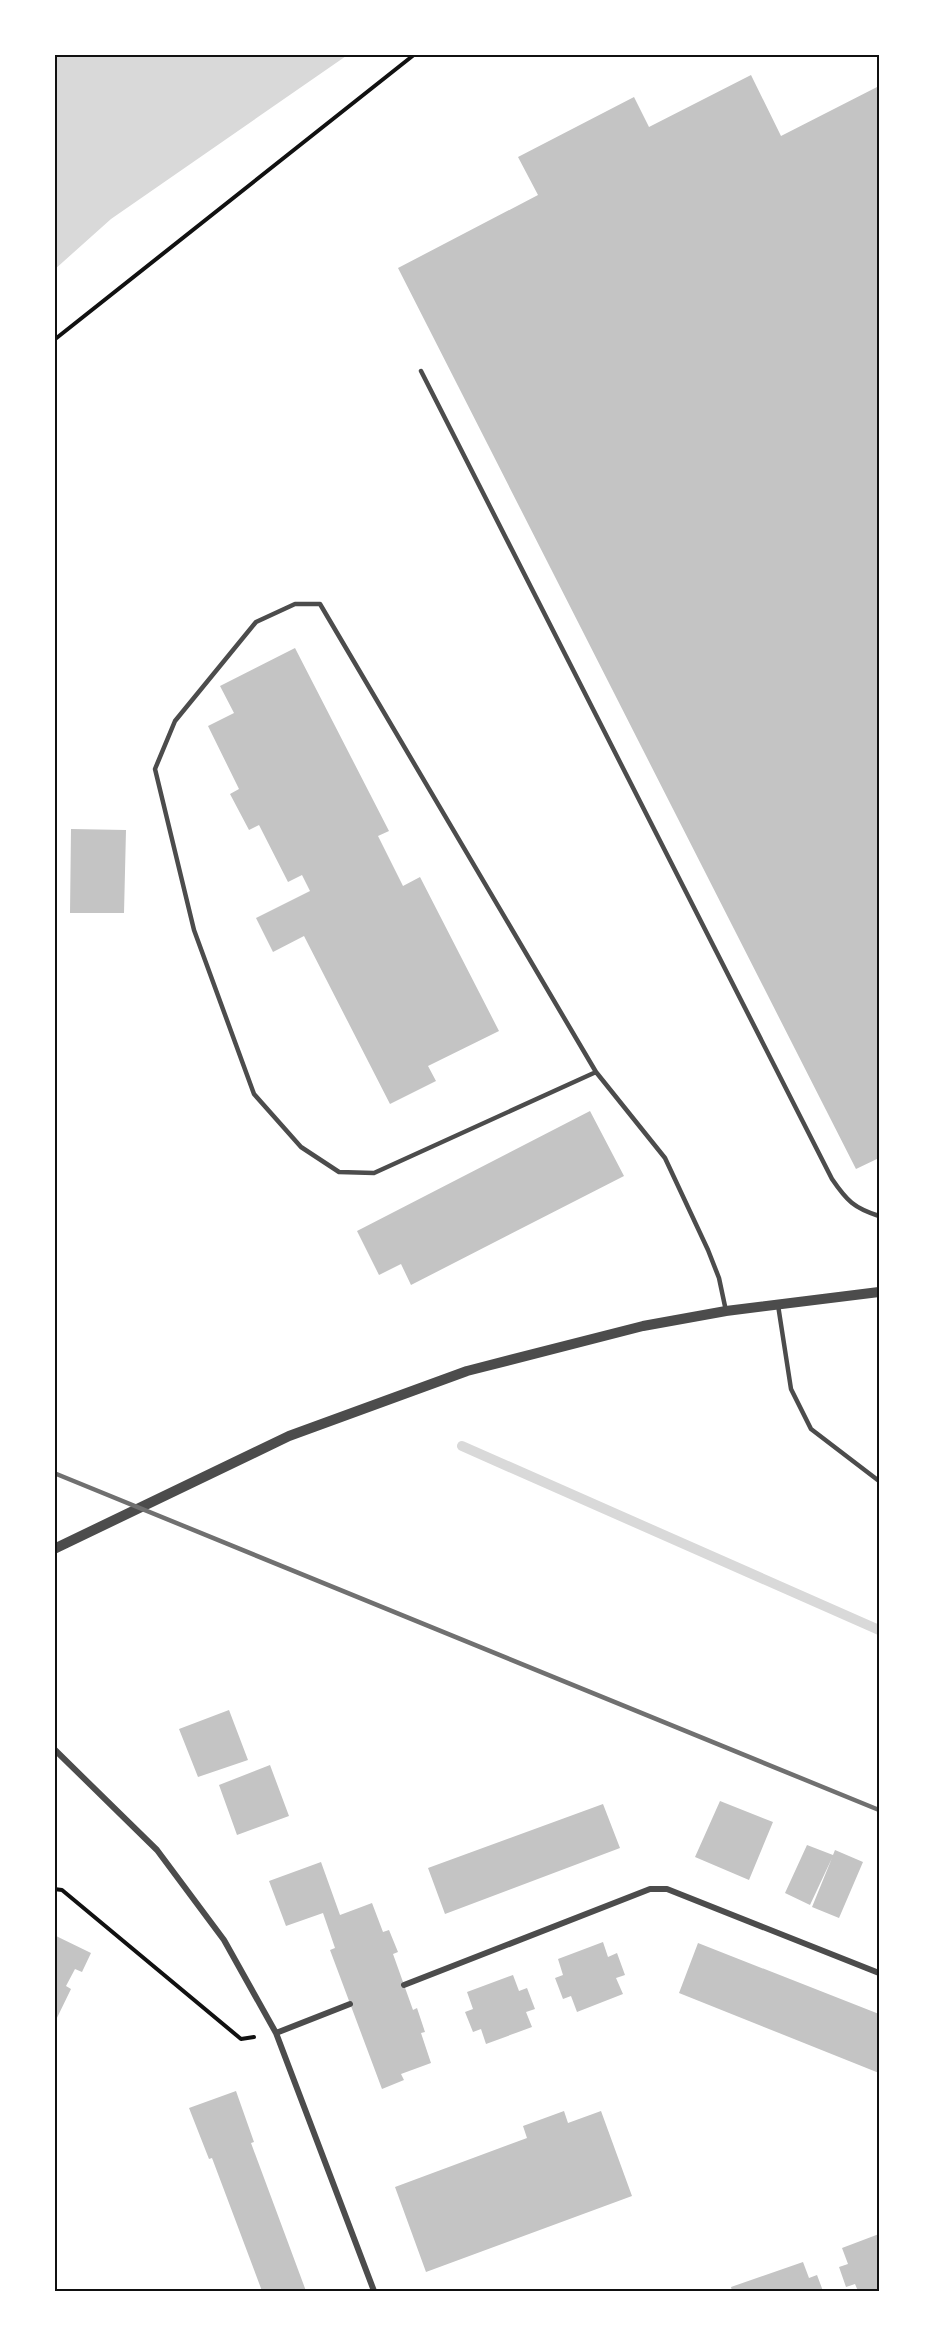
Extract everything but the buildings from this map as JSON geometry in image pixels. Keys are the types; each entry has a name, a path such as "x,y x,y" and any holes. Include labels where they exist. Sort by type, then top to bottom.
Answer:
{"street":[{"path":"54,1549 289,1436 376,1402 467,1371 644,1326 726,1311 879,1292"},
{"path":"54,1749 158,1850 224,1940 276,2033 374,2291"},
{"path":"404,1984 650,1889 667,1889 879,1972"},
{"path":"276,2033 350,2004"}],"lane":[{"path":"421,371 832,1179 847,1201 861,1210 879,1216"},
{"path":"596,1072 374,1173 339,1172 300,1147 254,1094 194,930 155,769 176,721 256,622 295,604 320,604 596,1072 665,1158 719,1278 726,1311"},
{"path":"778,1305 791,1389 811,1429 879,1481"}],"path":[{"path":"54,340 415,54"},
{"path":"54,1889 62,1890 241,2039 276,2033"}],"shaded area":[{"path":"54,54 349,54 111,219 54,270"}],"waterway":[{"path":"462,1446 879,1630"}],"railway":[{"path":"54,1473 879,1810"}]}
